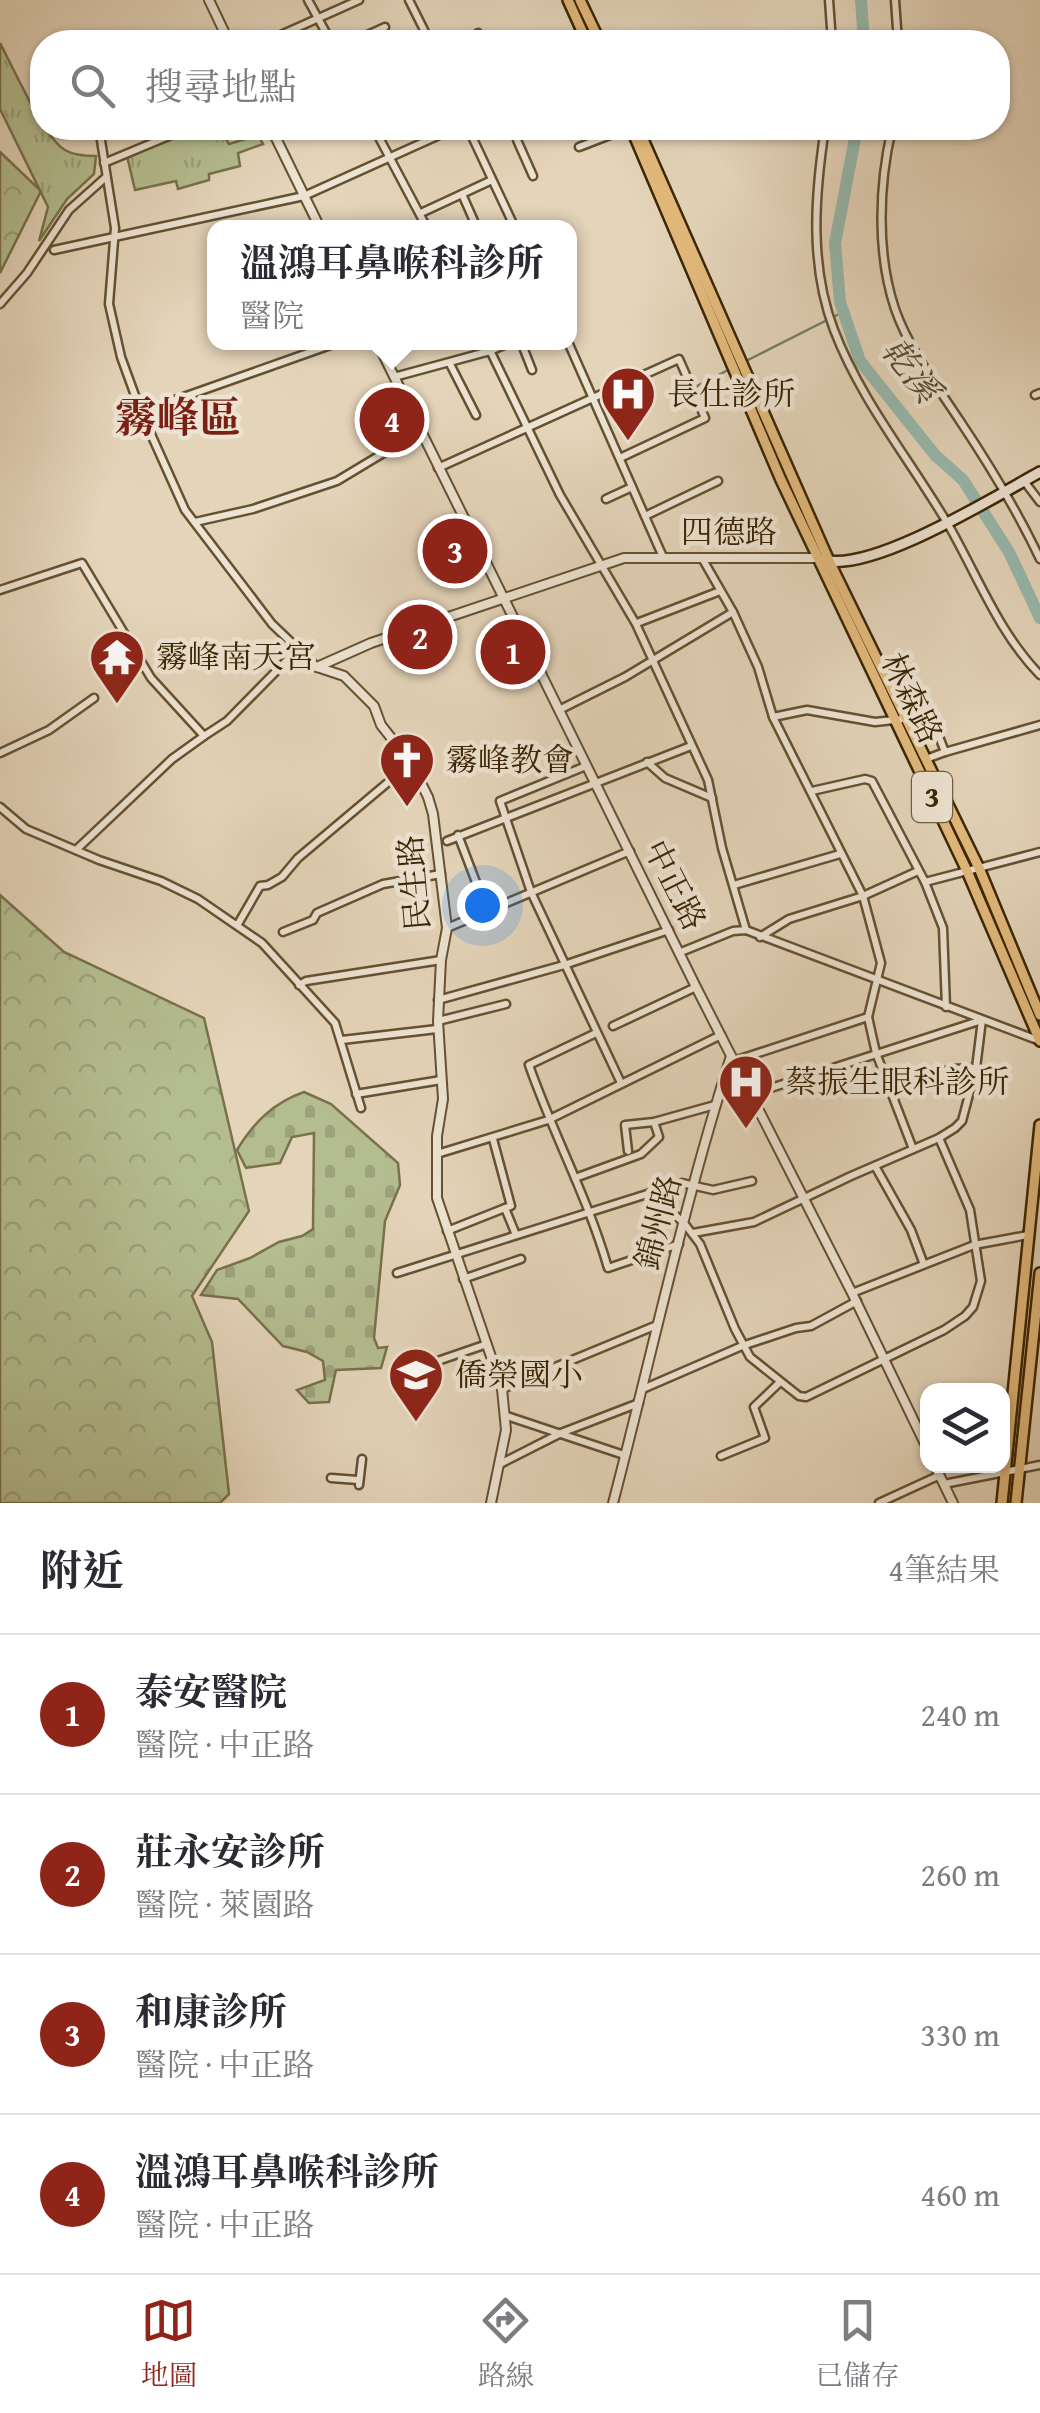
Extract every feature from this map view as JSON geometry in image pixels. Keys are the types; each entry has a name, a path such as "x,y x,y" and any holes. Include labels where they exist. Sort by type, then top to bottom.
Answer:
{"main road":[{"path":"568,0 582,30"},
{"path":"580,0 594,30"},
{"name":"3","path":"637,140 740,375"},
{"name":"林森路","path":"740,375 815,558 901,720 926,759 979,868 1040,1015"},
{"name":"林森路","path":"740,375 830,562 1040,1041"},
{"path":"1001,495 1040,472"},
{"name":"四德路","path":"815,558 830,562 872,554 951,523 1001,495"},
{"path":"1010,1448 1040,1125"},
{"path":"1016,1503 1040,1274"},
{"path":"1002,1503 1008,1473"}],"street":[{"path":"208,0 223,30"},
{"path":"308,0 324,30"},
{"path":"292,30 358,0"},
{"path":"409,0 424,30"},
{"path":"828,0 831,30"},
{"path":"895,0 897,30"},
{"path":"378,30 386,26"},
{"name":"民生路","path":"101,140 114,236 109,304 121,358 140,412 185,510 245,592 296,650 317,667 344,676 374,706 381,725 411,763 428,797 448,928 438,1000 443,1099 436,1154 437,1198 502,1389 507,1416 491,1503"},
{"path":"104,163 159,140"},
{"path":"277,140 316,220"},
{"path":"381,140 423,220"},
{"path":"54,250 304,196 429,140"},
{"path":"474,140 511,220"},
{"path":"517,140 532,176"},
{"path":"579,148 600,140"},
{"path":"823,140 817,182 816,243 834,330 855,374 951,523 999,621 1040,675"},
{"path":"889,140 883,167 882,218 895,308 929,374 1040,560"},
{"path":"0,304 27,273 68,210 106,178"},
{"path":"420,214 492,180"},
{"path":"462,194 473,220"},
{"path":"140,412 316,350"},
{"name":"中正路","path":"381,350 920,1433"},
{"path":"394,378 494,350"},
{"path":"524,350 532,370"},
{"path":"572,350 663,558"},
{"path":"490,352 560,495 654,660 713,799 722,848 746,930"},
{"path":"438,468 679,359 705,418 620,458"},
{"path":"450,364 476,415"},
{"path":"195,522 253,509 337,481 420,432"},
{"path":"645,516 718,481"},
{"path":"1024,481 1040,502"},
{"path":"606,499 632,487"},
{"path":"701,557 733,612 758,667 773,717 863,896 881,963 868,1017 876,1053 912,1149"},
{"name":"四德路","path":"317,667 503,597 624,558 815,558"},
{"path":"0,590 82,563 151,678 204,736"},
{"path":"636,624 720,592"},
{"path":"559,710 654,660 733,612"},
{"path":"76,850 172,759 226,721 296,650"},
{"path":"0,753 49,730 94,698"},
{"path":"773,717 807,710 875,722 931,716 945,752"},
{"path":"926,759 1040,725"},
{"path":"447,841 691,746"},
{"path":"647,762 664,778 713,799"},
{"path":"238,924 260,886 282,877 298,858 411,763"},
{"path":"586,766 500,801 531,892 621,1083"},
{"path":"812,791 864,779 872,782 925,882 943,928 946,1007"},
{"path":"0,807 26,829 162,880 238,924 262,943 334,1023 361,1108"},
{"path":"458,835 487,911"},
{"path":"448,928 630,851"},
{"path":"925,882 1040,852"},
{"path":"734,884 840,854"},
{"path":"760,937 789,919 863,896 918,870"},
{"path":"283,932 383,884 440,874"},
{"path":"438,1000 564,965 668,930"},
{"path":"680,952 733,931 746,930 1040,1041"},
{"path":"299,985 441,960"},
{"path":"613,1026 696,987"},
{"path":"342,1040 437,1025 506,1004"},
{"path":"733,1058 868,1017"},
{"path":"752,1094 982,1020"},
{"path":"694,1234 754,1222 939,1138 962,1121 976,1068 982,1020"},
{"path":"596,1033 529,1065 548,1120 592,1212 608,1268 678,1244"},
{"path":"436,1154 548,1120 721,1035"},
{"name":"錦州路","path":"613,1503 715,1106 733,1058"},
{"path":"920,1078 952,1069 976,1068"},
{"path":"356,1094 441,1080"},
{"path":"628,1151 625,1125 654,1122 715,1106"},
{"path":"575,1178 641,1154 659,1137 654,1122"},
{"path":"650,1194 694,1234 750,1357 798,1396 806,1398 944,1330 973,1307 981,1281 970,1210 939,1138"},
{"path":"447,1230 510,1206 492,1139"},
{"path":"875,1166 924,1262"},
{"path":"397,1272 682,1183 713,1190 752,1181"},
{"path":"505,1208 516,1235"},
{"path":"644,1388 742,1346 810,1326 854,1297 924,1262 974,1245 1028,1235"},
{"path":"464,1279 521,1259"},
{"path":"502,1389 657,1324"},
{"path":"394,1376 487,1344"},
{"path":"721,1456 766,1438 754,1407 780,1382"},
{"path":"499,1465 561,1433 640,1403"},
{"path":"507,1416 624,1455"},
{"path":"331,1478 358,1482 362,1459"},
{"path":"1010,1471 1040,1465"},
{"path":"938,1473 953,1503"},
{"path":"879,1503 942,1480 1000,1473"}],"green space":[{"path":"0,43 30,101 30,140 55,140 72,153 96,156 94,174 67,199 39,241 48,207 0,109"},
{"path":"168,140 227,140 229,144 261,140 263,144 238,153 240,166 209,174 209,180 178,189 176,181 135,190 127,156"},
{"path":"0,152 41,191 0,273"},
{"path":"0,895 64,952 204,1018 249,1211 192,1296 212,1342 229,1494 220,1503 0,1503"},
{"path":"304,1092 331,1104 398,1163 400,1185 385,1221 374,1338 378,1348 387,1347 381,1368 336,1370 329,1402 309,1403 297,1390 325,1380 323,1361 283,1346 238,1299 201,1295 217,1270 313,1229 314,1133 292,1137 280,1163 246,1168 237,1150 265,1115"}],"waterway":[{"name":"乾溪","path":"861,0 863,30"},
{"name":"乾溪","path":"855,140 835,243 840,302 860,361 935,455 963,480 1009,552 1040,618"},
{"path":"746,361 843,312"},
{"path":"685,392 730,369"}],"place":[{"name":"溫鴻耳鼻喉科診所","path":"392,420"},
{"name":"長仕診所","path":"628,443"},
{"name":"和康診所","path":"455,551"},
{"name":"莊永安診所","path":"420,637"},
{"name":"泰安醫院","path":"513,652"},
{"name":"霧峰南天宮","path":"117,706"},
{"name":"霧峰教會","path":"407,809"},
{"name":"蔡振生眼科診所","path":"746,1131"},
{"name":"僑榮國小","path":"416,1424"}],"district":[{"name":"霧峰區","path":"178,417"}]}
